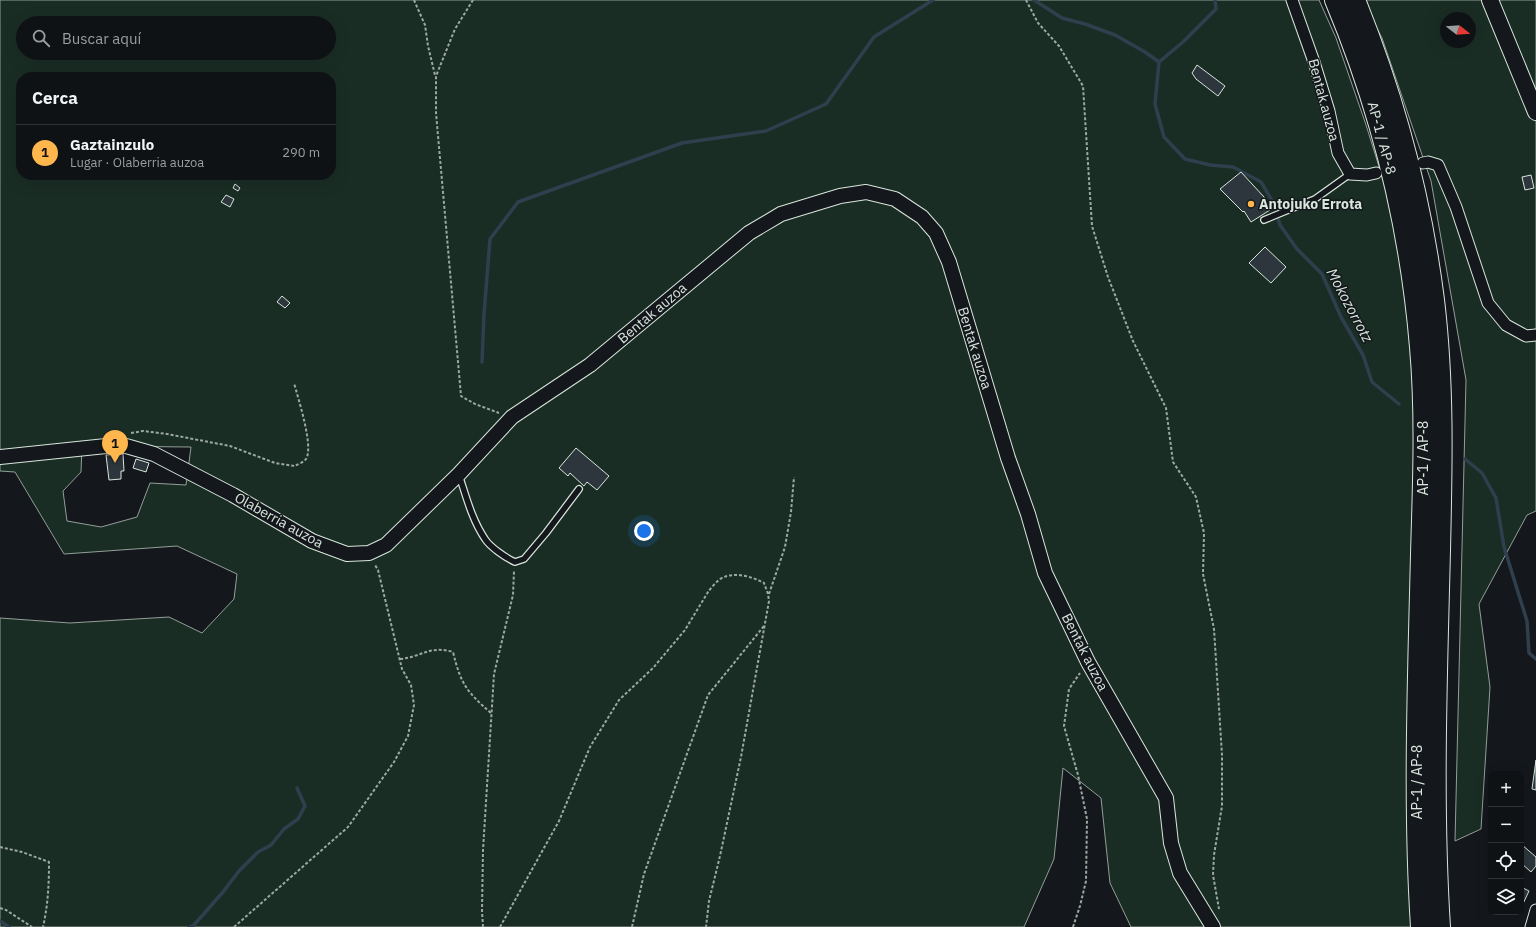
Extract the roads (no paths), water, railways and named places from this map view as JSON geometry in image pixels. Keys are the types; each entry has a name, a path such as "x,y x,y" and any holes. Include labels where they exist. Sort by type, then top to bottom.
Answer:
{"highway":[{"name":"AP-1 / AP-8","path":"1335,0 1367,85 1391,171 1409,259 1420,348 1424,437 1416,773 1421,927"},
{"name":"AP-1 / AP-8","path":"1355,0 1385,80 1410,167 1428,256 1434,301 1438,346 1442,437 1435,766 1436,845 1440,927"}],"main road":[{"path":"1490,0 1536,112"}],"street":[{"name":"Bentak auzoa","path":"1292,0 1329,111 1338,153 1350,174"},
{"path":"1423,163 1428,162 1438,165 1456,207 1488,303 1506,325 1526,336 1536,335"},
{"path":"1350,174 1367,175 1376,173"},
{"name":"Bentak auzoa","path":"512,417 590,365 749,233 781,214 840,196 866,192 895,199 922,217 936,233 949,262 1008,458 1028,514 1045,573 1088,662 1166,798 1171,843 1180,873 1213,927"},
{"name":"Olaberria auzoa","path":"0,457 106,446 126,446 154,454 233,496 312,541 347,554 369,553 386,545 458,474 512,417"},
{"path":"1531,927 1536,910"}],"lane":[{"path":"1264,220 1315,199 1350,174"},
{"path":"458,474 471,510 485,540 514,562 524,559 546,533 579,489"}],"waterway":[{"path":"482,362 490,239 518,202 682,143 766,131 826,104 874,37 933,0"},
{"path":"1034,0 1062,18 1085,24 1115,35 1145,52 1159,62"},
{"name":"Mokozorrotz","path":"1215,0 1216,9 1183,42 1159,62 1155,104 1164,137 1185,159 1210,165 1233,167 1261,182 1274,204 1280,225 1297,249 1322,274 1341,317 1363,355 1372,382 1399,404"},
{"name":"Mokozorrotz","path":"1465,459 1482,473 1496,498 1504,547 1527,621 1529,653 1536,659"},
{"path":"189,927 194,925 239,871 258,852 271,845 284,829 298,819 305,806 297,788"},
{"path":"0,921 9,927"}],"place":[{"name":"Antojuko Errota","path":"1251,204"},
{"name":"Gaztainzulo","path":"115,463"}]}
